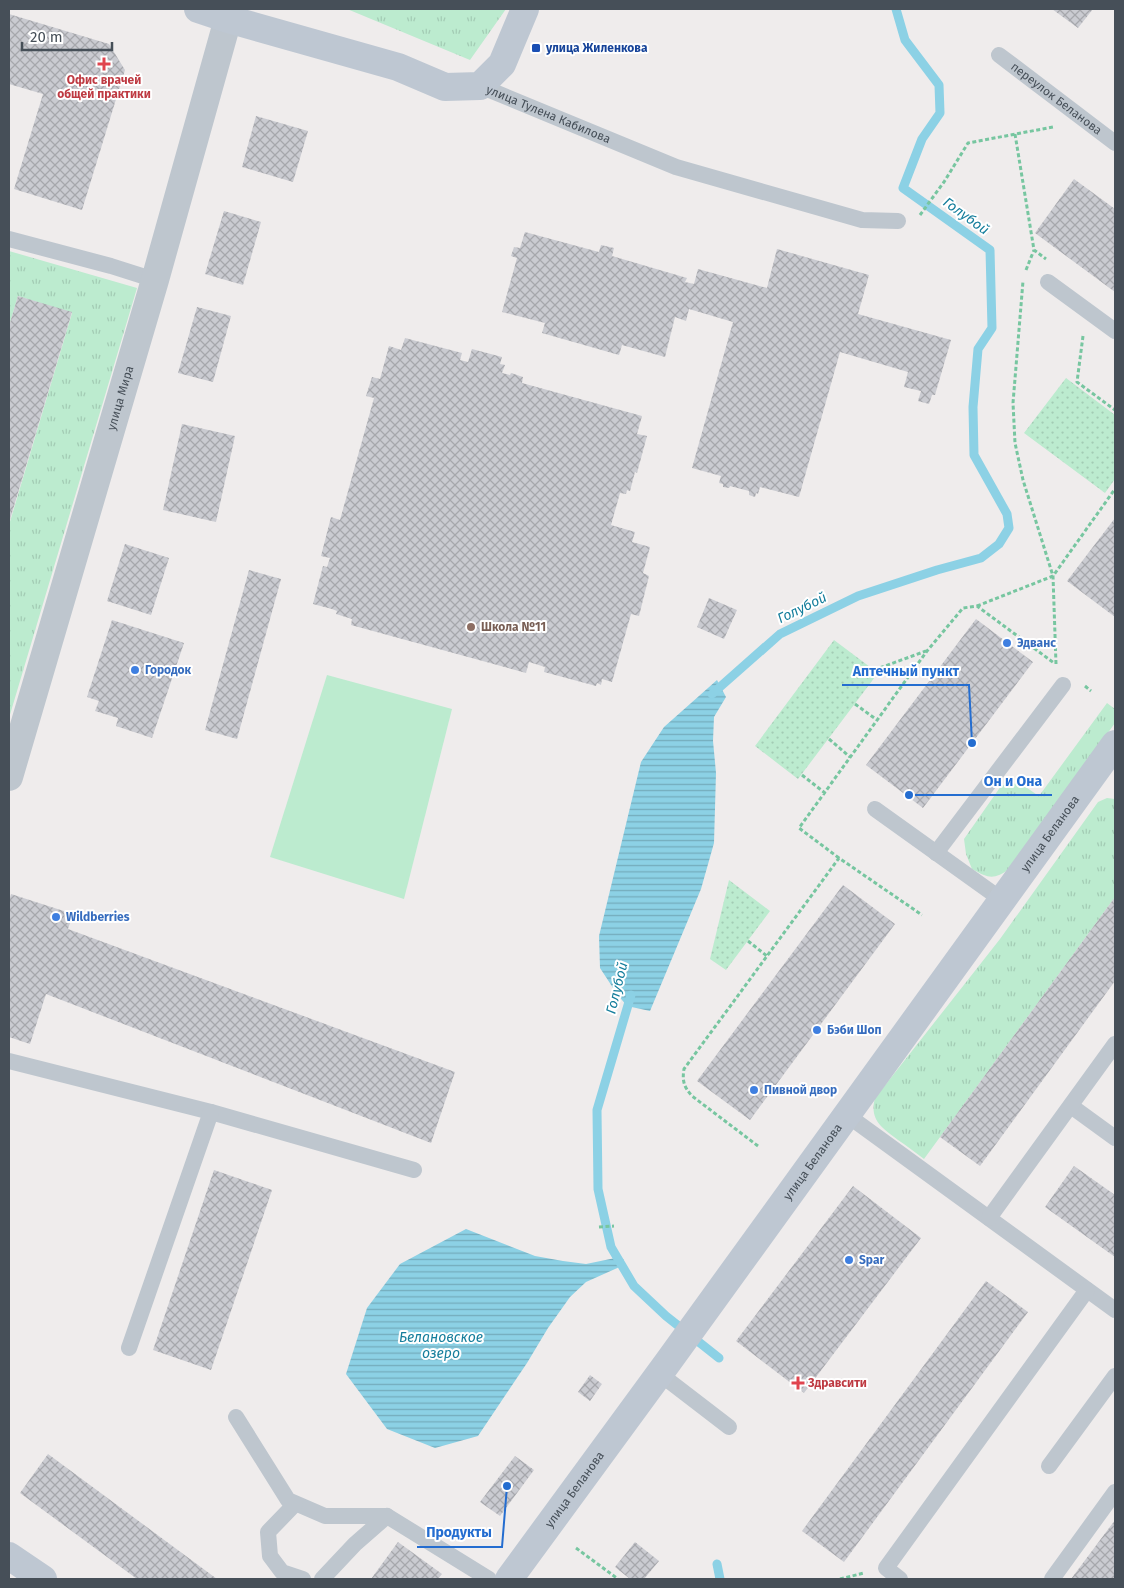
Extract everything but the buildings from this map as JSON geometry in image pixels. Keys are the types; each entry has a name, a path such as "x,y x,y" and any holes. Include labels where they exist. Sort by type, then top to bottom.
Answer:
{"street":[{"name":"улица Тулена Кабилова","path":"198,9 398,67 445,87 480,86"},
{"path":"480,86 502,64 525,9"},
{"name":"улица Мира","path":"9,777 155,280 228,19"},
{"name":"улица Беланова","path":"507,1578 664,1368 1002,900 1113,751"},
{"path":"9,1556 43,1579"}],"lane":[{"name":"переулок Беланова","path":"999,56 1115,143"},
{"name":"улица Тулена Кабилова","path":"480,86 676,167 862,220 898,221"},
{"path":"9,239 111,266 155,280"},
{"path":"1048,282 1115,331"},
{"path":"936,853 1063,677"},
{"path":"875,809 1002,900"},
{"path":"988,1218 1115,1044"},
{"path":"9,1061 211,1112 414,1170"},
{"path":"1071,1106 1115,1138"},
{"path":"129,1348 211,1112"},
{"path":"847,1115 1115,1310"},
{"path":"900,1579 886,1568 1087,1290"},
{"path":"664,1368 729,1427"},
{"path":"1049,1466 1115,1376"},
{"path":"236,1417 288,1500 325,1516 387,1516 507,1578"},
{"path":"1052,1579 1115,1492"},
{"path":"295,1504 268,1532 270,1556 282,1572 304,1579"},
{"path":"322,1579 355,1544 387,1516"}],"path":[{"path":"922,213 968,143 1085,120"},
{"path":"1015,134 1034,250 1023,277 1013,403 1015,443 1023,480 1053,576 1056,664"},
{"path":"1034,250 1049,261"},
{"path":"1094,316 1084,333 1077,382 1115,410"},
{"path":"922,915 799,828 926,651 962,608 977,606 1053,576 1115,489"},
{"path":"977,606 1056,664 1063,677"},
{"path":"874,670 926,651"},
{"path":"1084,686 1091,691"},
{"path":"855,704 877,720"},
{"path":"829,739 850,757"},
{"path":"802,775 824,793"},
{"path":"758,1146 685,1089 682,1079 684,1069 839,858"},
{"path":"748,941 767,956"},
{"path":"599,1227 614,1226"},
{"path":"576,1548 618,1579"}],"green space":[{"path":"347,9 506,9 470,60"},
{"path":"9,251 137,288 9,718 9,525 72,313 18,296 9,326"},
{"path":"1066,378 1115,415 1115,479 1105,493 1024,433"},
{"path":"834,640 878,673 798,779 755,746"},
{"path":"327,675 452,709 404,899 270,857"},
{"path":"1107,703 1115,709 1115,723 1011,868 1000,875 992,877 972,869 966,854 964,839 1001,786 1007,784 1021,785 1039,796"},
{"path":"1107,798 1115,799 1115,897 924,1159 878,1123 874,1112 875,1098 1000,939 1098,802"},
{"path":"729,880 770,911 726,970 710,959"}],"water":[{"path":"717,680 726,697 714,717 713,741 716,773 714,843 701,889 650,1011 627,1006 600,968 599,936 641,762 664,727"},
{"name":"Белановское озеро","path":"466,1229 535,1256 586,1264 620,1257 624,1260 624,1265 586,1282 570,1297 478,1436 435,1448 387,1429 346,1374 367,1308 400,1264"}],"waterway":[{"name":"Голубой","path":"712,694 780,634 858,596 937,570 981,558 999,544 1009,528 1007,514 974,455 973,407 978,349 992,328 990,250 903,188 922,139 940,113 939,85 905,40 896,9"},
{"name":"Голубой","path":"631,995 597,1110 598,1189 611,1247 634,1286 666,1316 719,1358"},
{"name":"Голубой","path":"717,1564 720,1579"}],"place":[{"name":"улица Жиленкова","path":"536,48"},
{"name":"Офис врачей общей практики","path":"104,64"},
{"name":"Школа №11","path":"471,627"},
{"name":"Эдванс","path":"1007,643"},
{"name":"Городок","path":"135,670"},
{"name":"Аптечный пункт","path":"972,743"},
{"name":"Он и Она","path":"909,795"},
{"name":"Wildberries","path":"56,917"},
{"name":"Бэби Шоп","path":"817,1030"},
{"name":"Пивной двор","path":"754,1090"},
{"name":"Spar","path":"849,1260"},
{"name":"Здравсити","path":"798,1383"},
{"name":"Продукты","path":"507,1486"}]}
